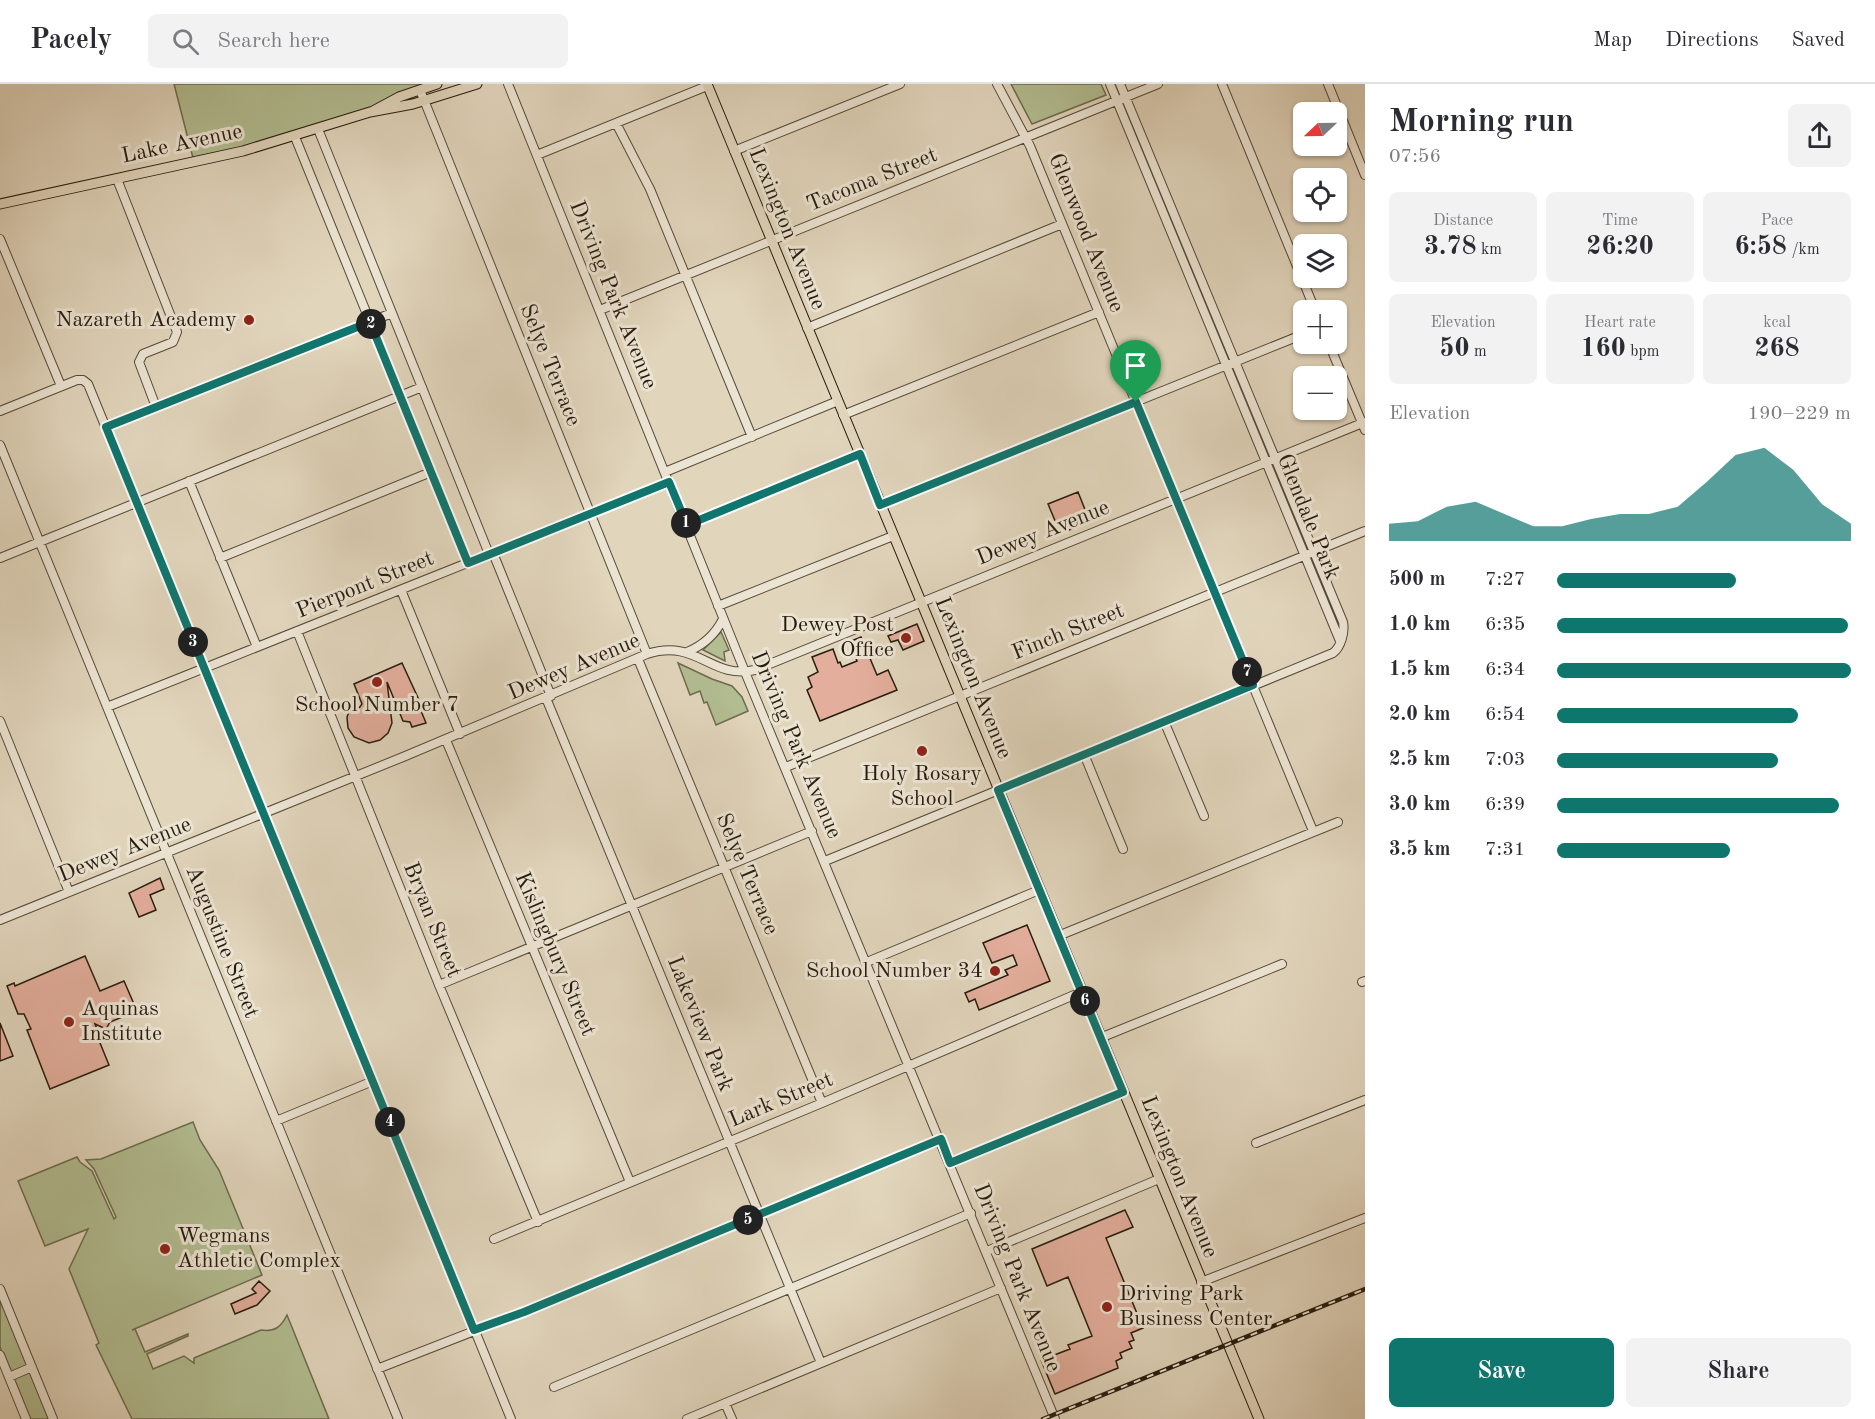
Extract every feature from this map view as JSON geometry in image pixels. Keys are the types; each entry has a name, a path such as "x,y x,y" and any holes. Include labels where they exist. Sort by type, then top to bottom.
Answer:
{"main road":[{"name":"Lake Avenue","path":"0,204 243,152 370,112 437,84"},
{"name":"Lake Avenue","path":"370,112 392,110 477,84"},
{"name":"Lexington Avenue","path":"707,85 1259,1419"}],"street":[{"name":"Driving Park Avenue","path":"508,84 723,619 941,1139 1055,1419"},
{"path":"734,151 900,84"},
{"name":"Glenwood Avenue","path":"998,84 1026,137 1313,831"},
{"name":"Glendale Park","path":"1110,84 1340,641"},
{"name":"Glendale Park","path":"1120,84 1343,624 1340,641"},
{"name":"Tacoma Street","path":"600,310 1158,84"},
{"path":"1222,84 1312,300"},
{"path":"1328,84 1365,175"},
{"path":"537,155 707,85"},
{"name":"Selye Terrace","path":"420,90 647,654"},
{"path":"616,123 646,181 752,437"},
{"name":"Lakeview Park","path":"318,129 632,906 821,1363"},
{"path":"295,137 468,563"},
{"path":"117,179 177,332 173,342 143,354 138,362 156,407"},
{"path":"807,328 1062,224"},
{"path":"0,239 61,386"},
{"path":"843,415 1099,312"},
{"path":"106,427 392,313"},
{"path":"880,505 1293,338"},
{"path":"1333,354 1364,425"},
{"path":"0,411 61,386 81,379 85,381 106,427 510,1419"},
{"path":"0,558 422,387"},
{"path":"665,472 838,401"},
{"name":"Dewey Avenue","path":"0,920 446,740 647,654 669,650 687,652 727,671 745,672 766,666 1266,462 1364,425"},
{"name":"Augustine Street","path":"0,445 398,1419"},
{"path":"687,525 860,454"},
{"path":"220,558 431,472"},
{"path":"189,481 257,647"},
{"name":"Pierpont Street","path":"107,707 669,482"},
{"name":"Finch Street","path":"786,767 1365,531"},
{"path":"718,606 893,536"},
{"path":"401,590 460,734"},
{"path":"687,652 705,643 718,630 723,619"},
{"name":"Bryan Street","path":"297,631 439,985 538,1222"},
{"path":"825,861 1333,653 1338,649 1340,641"},
{"name":"Selye Terrace","path":"638,659 822,1103"},
{"path":"0,721 69,892"},
{"path":"1164,722 1203,816"},
{"name":"Kislingbury Street","path":"446,740 630,1182"},
{"path":"1084,754 1124,849"},
{"path":"1058,936 1338,822"},
{"path":"439,985 813,831"},
{"path":"867,962 1039,890"},
{"path":"1101,1038 1282,964"},
{"name":"Lark Street","path":"494,1239 910,1066 1081,992"},
{"path":"276,1121 373,1081"},
{"path":"950,1163 1123,1092"},
{"path":"1256,1143 1365,1100"},
{"path":"377,1369 524,1312 941,1139"},
{"path":"987,1251 1159,1179"},
{"path":"554,1387 971,1213"},
{"path":"1201,1282 1365,1218"},
{"path":"687,1419 1001,1288"},
{"path":"0,1289 53,1419"},
{"path":"0,1355 26,1419"},
{"path":"9,1377 32,1367"},
{"path":"725,1403 732,1419"}],"green space":[{"path":"174,84 437,84 381,106 194,162"},
{"path":"1011,84 1101,84 1106,95 1032,124"},
{"path":"721,632 729,650 724,652 725,661 703,650"},
{"path":"678,663 732,686 742,697 748,711 716,725 700,691 690,695"},
{"path":"193,1122 200,1140 219,1170 262,1275 132,1330 135,1329 145,1352 188,1334 147,1354 153,1369 184,1356 194,1363 194,1358 261,1330 277,1328 287,1315 329,1419 132,1419 96,1345 99,1343 69,1269 88,1229 45,1246 18,1181 77,1157 92,1171 114,1219 116,1217 94,1169 86,1160 101,1159"},
{"path":"0,1298 49,1419 29,1419 0,1347"}],"building":[{"path":"1078,492 1090,522 1064,532 1059,530 1048,504"},
{"name":"Dewey Post Office","path":"917,624 924,641 903,650 898,640 891,642 888,636"},
{"path":"861,637 877,675 888,670 897,690 820,721 807,690 812,687 808,677 818,672 812,657 833,649 842,667 857,661 849,642"},
{"path":"402,663 419,700 417,701 426,723 412,727 410,722 403,721 387,682 392,723 388,733 380,740 369,743 354,737 348,728 347,717 351,707 357,711 362,704 354,684"},
{"path":"160,878 164,889 150,895 156,910 139,917 129,893"},
{"path":"1027,925 1050,981 979,1010 975,999 969,1002 965,993 1008,975 1005,970 1017,965 1013,955 992,963 983,943"},
{"name":"Aquinas Institute","path":"85,956 100,991 124,981 137,1011 110,1022 106,1029 95,1024 98,1032 96,1033 109,1065 50,1089 27,1030 31,1029 24,1014 18,1014 7,986 14,983 15,986"},
{"path":"0,1023 13,1056 0,1061"},
{"name":"Driving Park Business Center","path":"1125,1210 1133,1227 1106,1238 1143,1328 1131,1333 1134,1340 1129,1342 1132,1348 1120,1353 1122,1358 1116,1361 1118,1368 1055,1394 1041,1360 1070,1349 1068,1345 1092,1336 1068,1277 1047,1286 1032,1249"},
{"path":"259,1281 270,1291 257,1305 235,1314 231,1304 256,1293 252,1289"}],"railway":[{"path":"1043,1419 1365,1289"}],"place":[{"name":"Nazareth Academy","path":"249,320"},
{"name":"Dewey Post Office","path":"906,638"},
{"name":"School Number 7","path":"377,682"},
{"name":"Holy Rosary School","path":"922,751"},
{"name":"School Number 34","path":"995,971"},
{"name":"Aquinas Institute","path":"69,1022"},
{"name":"Wegmans Athletic Complex","path":"165,1249"},
{"name":"Driving Park Business Center","path":"1107,1307"}],"route":[{"path":"370,322 468,563 669,482 687,525 860,454 880,505 1136,402 1253,685 998,790 1123,1092 950,1163 941,1139 524,1312 474,1330 106,427 370,322"}]}
